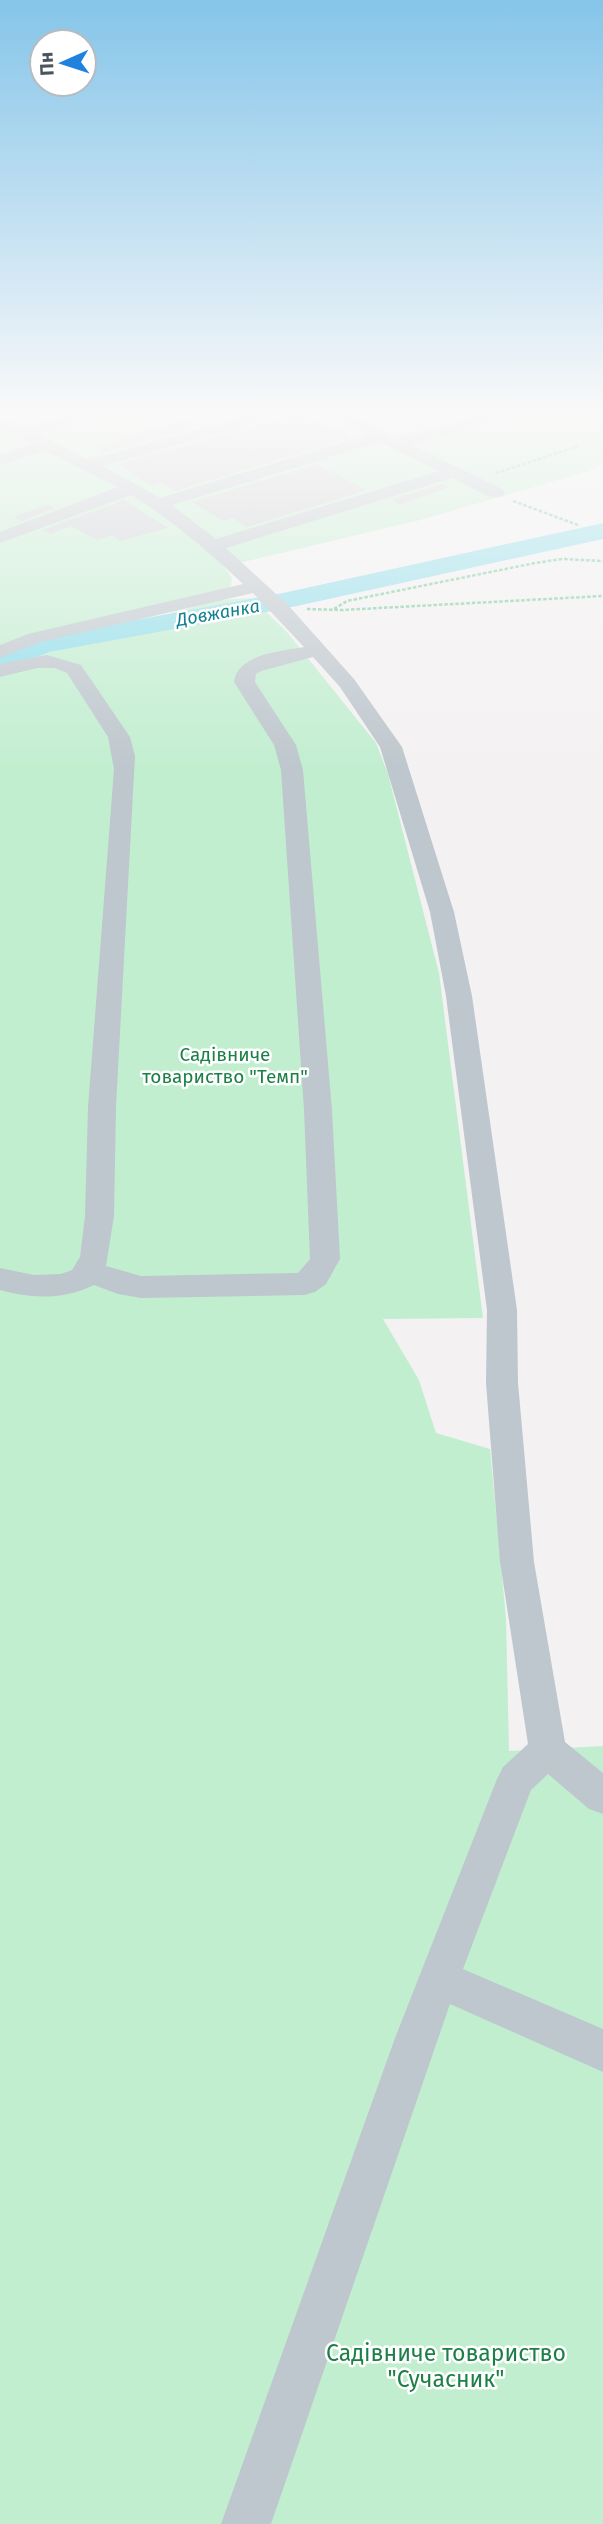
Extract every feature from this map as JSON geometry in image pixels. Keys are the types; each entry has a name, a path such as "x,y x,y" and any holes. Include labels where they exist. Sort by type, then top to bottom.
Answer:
{"street":[{"path":"0,538 17,532"},
{"path":"194,532 213,546 280,608 347,683 391,747 424,848 451,945 502,1310 502,1383 517,1562 548,1750 603,1797"},
{"path":"213,546 261,532"},
{"path":"0,652 35,638 256,587"},
{"path":"90,1271 118,1283 141,1287 304,1284 315,1276 326,1259 318,1110 292,770 285,745 245,686 244,678 249,670 261,664 316,650"},
{"path":"0,671 46,661 64,663 74,669 124,748 125,768 102,1105 99,1234 90,1271 77,1280 51,1286 22,1286 0,1279"},
{"path":"246,2524 416,2038 516,1779 548,1750"},
{"path":"440,1979 603,2051"}],"path":[{"path":"334,609 347,601 534,563 562,559 603,559"},
{"path":"280,608 334,609 603,596"}],"green space":[{"path":"0,532 189,532 213,554 232,578 231,586 223,592 47,638 70,638 87,630 162,616 217,600 255,598 259,607 40,649 16,663 0,666"},
{"path":"194,532 370,532 239,563"},
{"path":"263,609 286,631 376,743 388,774 439,973 483,1318 383,1319 419,1380 436,1433 490,1449 506,1618 509,1751 603,1746 603,2524 0,2524 0,677 40,653"}],"building":[{"path":"82,532 154,532 120,541 112,535 97,540"}],"waterway":[{"name":"Довжанка","path":"0,663 42,645 283,601 599,532"}],"park label":[{"name":"Садівниче товариство \"Темп\"","path":"225,1065"},
{"name":"Садівниче товариство \"Сучасник\"","path":"446,2366"}]}
